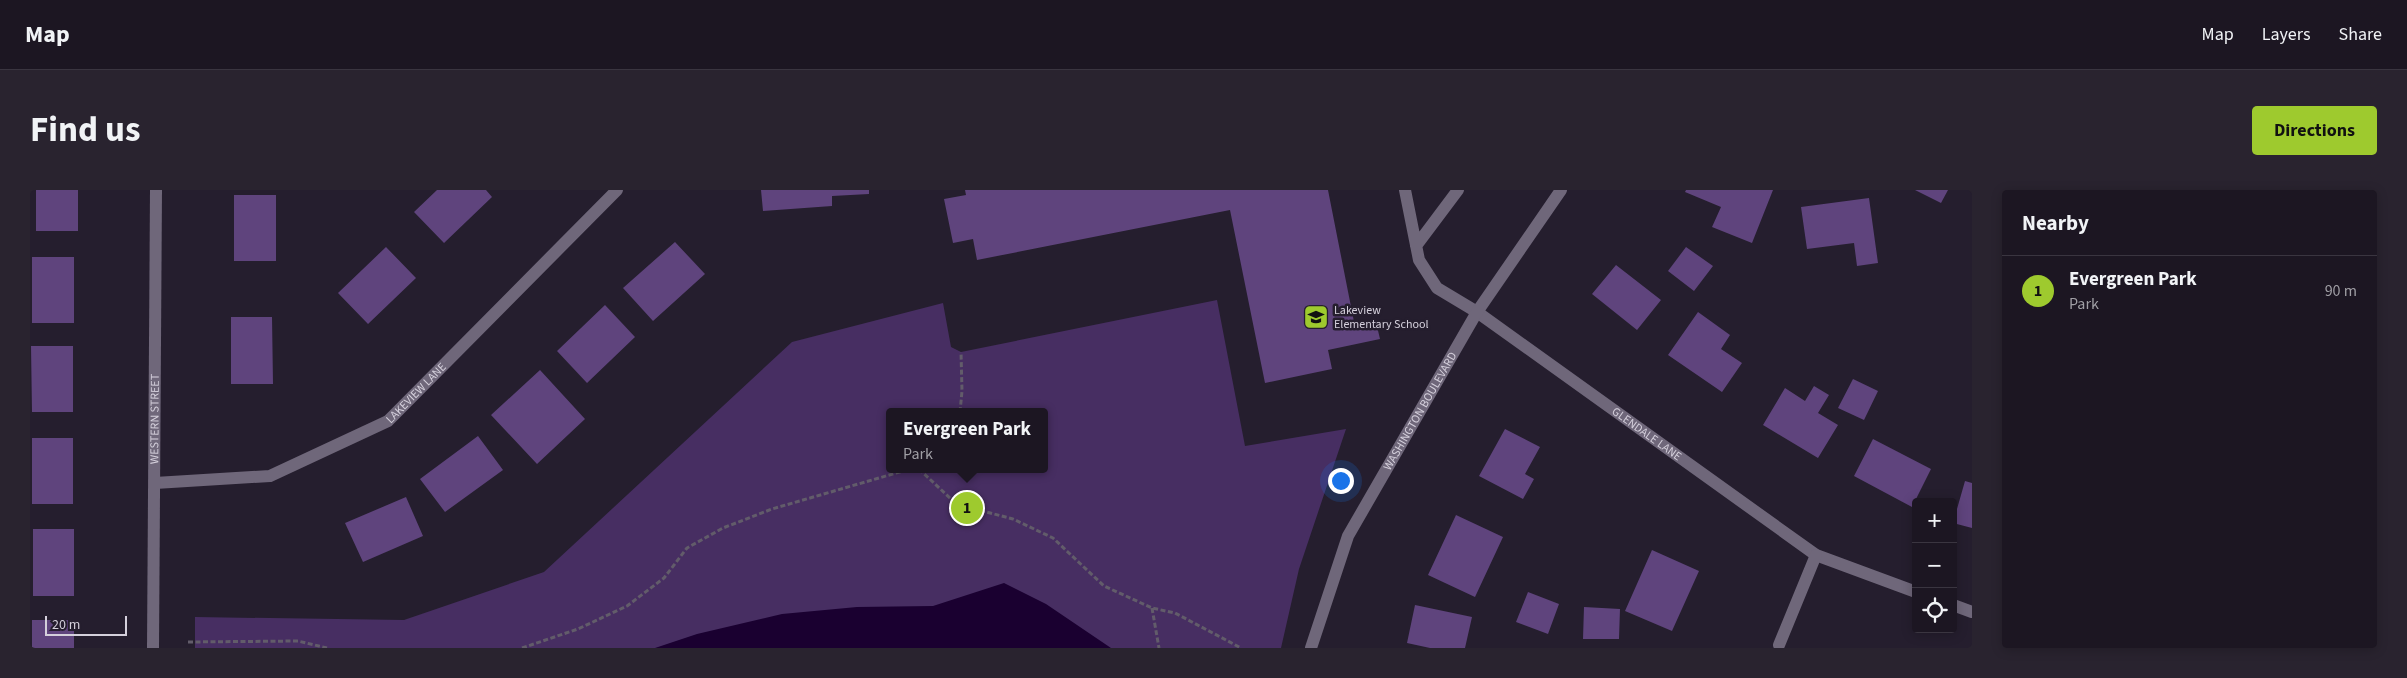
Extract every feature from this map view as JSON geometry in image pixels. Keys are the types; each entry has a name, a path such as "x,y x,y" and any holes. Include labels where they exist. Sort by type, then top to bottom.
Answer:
{"street":[{"name":"WESTERN STREET","path":"153,648 156,190"},
{"name":"LAKEVIEW LANE","path":"155,483 270,476 388,421 617,190"},
{"name":"GLENDALE LANE","path":"1405,190 1419,260 1437,288 1477,312 1816,555 1912,591"},
{"path":"1416,246 1458,190"},
{"name":"WASHINGTON BOULEVARD","path":"1311,648 1348,536 1477,312 1561,190"},
{"path":"1779,644 1816,555"},
{"path":"1957,606 1972,612"}],"path":[{"path":"960,408 961,352"},
{"path":"522,648 578,629 627,606 664,578 687,548 723,528 824,493 896,473"},
{"path":"923,473 951,499 975,510 1013,519 1053,538 1104,586 1152,608 1175,613 1242,648"},
{"path":"1152,608 1159,648"},
{"path":"188,642 298,641 327,648"}],"shaded area":[{"path":"1217,300 1245,446 1346,429 1299,569 1281,648 195,648 195,617 404,620 544,572 792,342 943,303 951,347 961,352"},
{"path":"1004,583 1046,604 1111,648 655,648 697,634 782,614 857,607 933,606"}],"building":[{"path":"36,190 78,190 78,231 36,231"},
{"path":"437,190 486,190 492,197 444,243 414,212"},
{"path":"761,190 869,190 869,194 832,196 832,206 763,211"},
{"name":"Lakeview Elementary School","path":"965,190 1328,190 1355,327 1376,322 1380,339 1328,350 1332,369 1265,383 1230,210 977,260 973,239 953,243 944,199 966,195"},
{"path":"1686,190 1773,190 1752,243 1712,227 1721,207 1685,192"},
{"path":"1915,190 1948,190 1941,203"},
{"path":"234,195 276,195 276,261 234,261"},
{"path":"1869,198 1878,263 1857,266 1854,243 1807,249 1801,207"},
{"path":"675,242 705,274 653,321 623,288"},
{"path":"386,247 416,278 368,324 338,293"},
{"path":"1686,247 1713,266 1694,291 1668,271"},
{"path":"32,257 74,257 74,323 32,323"},
{"path":"1616,265 1661,300 1637,330 1592,294"},
{"path":"605,305 635,337 587,383 557,351"},
{"path":"1698,312 1730,335 1721,349 1742,363 1722,392 1668,355"},
{"path":"231,317 272,317 273,384 231,384"},
{"path":"31,346 73,346 73,412 32,412"},
{"path":"540,370 585,419 537,464 491,415"},
{"path":"1853,379 1878,391 1864,420 1838,408"},
{"path":"1814,386 1829,395 1818,413 1838,425 1818,458 1763,425 1785,388 1805,401"},
{"path":"1505,429 1540,447 1525,474 1534,479 1523,499 1479,476"},
{"path":"478,436 503,470 445,512 420,479"},
{"path":"32,438 73,438 73,504 32,504"},
{"path":"1873,439 1931,469 1916,498 1912,498 1912,507 1854,476"},
{"path":"1965,481 1972,483 1972,528 1957,524 1957,509"},
{"path":"406,497 423,536 363,562 345,523"},
{"path":"1456,515 1503,537 1475,597 1428,575"},
{"path":"33,529 74,529 74,596 33,596"},
{"path":"1652,550 1699,571 1672,631 1625,611"},
{"path":"1528,592 1559,604 1548,634 1516,622"},
{"path":"1415,605 1472,617 1465,648 1430,648 1407,643"},
{"path":"1584,607 1620,609 1619,639 1583,639"},
{"path":"32,620 74,620 74,648 32,648"}],"place":[{"name":"Lakeview Elementary School","path":"1316,317"},
{"name":"Evergreen Park","path":"967,508"}]}
